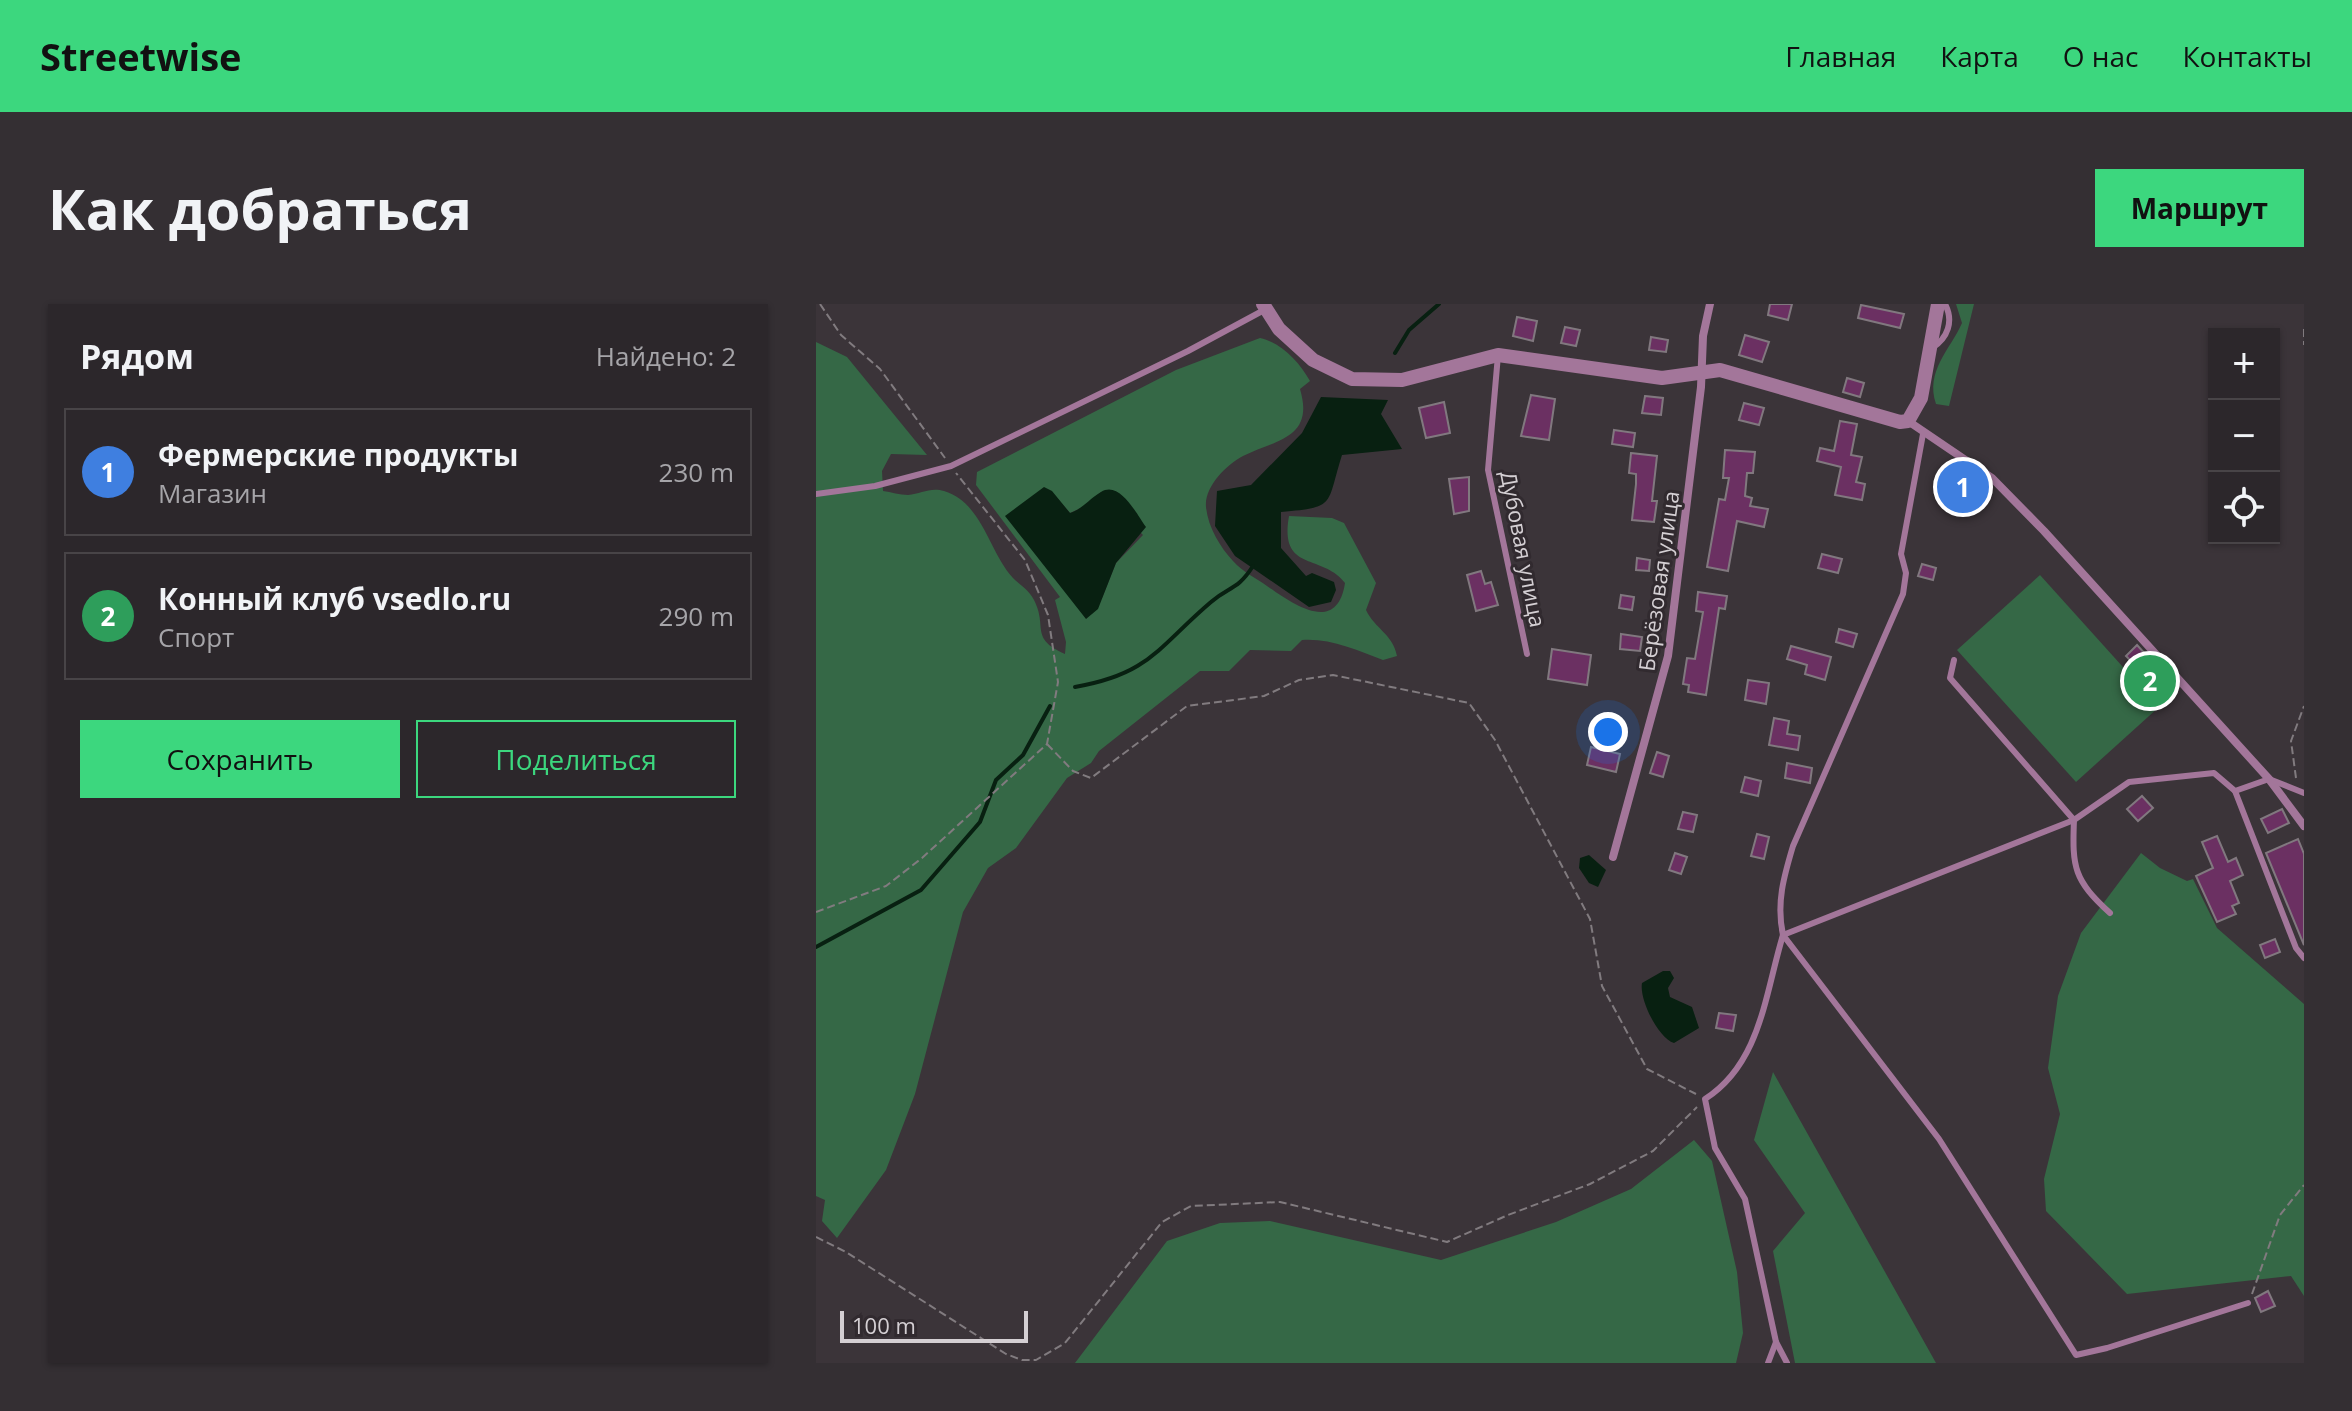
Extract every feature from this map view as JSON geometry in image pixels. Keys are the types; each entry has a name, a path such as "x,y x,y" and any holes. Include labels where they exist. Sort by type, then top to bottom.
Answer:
{"street":[{"name":"Берёзовая улица","path":"1613,857 1668,656 1702,373 1703,336 1710,304"},
{"path":"1908,421 1921,398 1938,304"},
{"path":"1264,306 1279,329 1313,360 1352,379 1402,380 1498,355 1662,378 1733,371 1888,420 1908,421 1992,478 2044,531 2269,779 2304,826"}],"lane":[{"path":"1929,350 1946,336 1950,317 1945,304"},
{"path":"816,494 875,486 951,466 1188,351 1264,306"},
{"name":"Дубовая улица","path":"1498,355 1488,470 1527,654"},
{"path":"1923,434 1901,554 1906,573 1903,594 1793,846 1782,884 1779,916 1783,935 1939,1139 2076,1355 2248,1303"},
{"path":"1954,660 1950,678 2074,820 2072,863 2083,888 2110,913"},
{"path":"1783,935 2074,820 2129,782 2214,773 2235,791 2296,948 2304,958"},
{"path":"2235,791 2269,779 2304,793"},
{"path":"1783,935 1757,1033 1744,1063 1724,1087 1705,1099 1715,1148 1745,1199 1776,1342 1787,1363"},
{"path":"1768,1363 1776,1342"}],"path":[{"path":"816,912 886,886 922,858 1047,744 1058,682 1048,615 1025,560 880,369 841,335 820,304"},
{"path":"2304,329 2304,345"},
{"path":"816,1237 846,1252 1006,1354 1036,1361 1065,1343 1162,1222 1191,1206 1280,1202 1447,1242 1590,1184 1653,1151 1705,1099 1647,1069 1602,986 1590,919 1495,740 1469,703 1333,675 1299,680 1264,696 1187,706 1091,778 1073,771 1047,744"},
{"path":"2299,782 2294,775 2291,741 2304,706"},
{"path":"2248,1303 2280,1215 2304,1185"}],"green space":[{"path":"1956,304 1974,304 1949,406 1936,404 1933,392 1940,361 1962,323"},
{"path":"1260,338 1283,349 1301,367 1310,381 1300,389 1303,406 1297,428 1279,441 1243,456 1223,471 1212,484 1206,499 1209,522 1224,549 1241,568 1289,601 1324,612 1333,608 1340,599 1345,583 1336,574 1296,554 1290,546 1289,516 1332,518 1344,523 1376,583 1366,610 1392,642 1397,656 1383,660 1343,646 1312,640 1302,640 1291,651 1250,650 1229,671 1200,671 1099,751 1091,763 1067,778 1016,848 988,868 963,912 915,1094 886,1170 837,1238 822,1221 825,1200 816,1196 816,342 847,357 927,455 891,454 882,471 883,491 908,495 939,490 957,497 976,517 1013,578 1034,600 1047,643 1065,654 1066,642 1055,600 1060,597 976,485 977,472 1176,370","holes":["1101,492 1143,535 1116,563 1102,598 1041,559 1006,516 1058,499 1070,513 1087,505"]},
{"path":"2040,575 2159,707 2076,782 1957,650"},
{"path":"2141,853 2160,868 2187,881 2193,879 2217,928 2304,1004 2304,1296 2291,1276 2127,1294 2046,1211 2044,1179 2060,1114 2048,1068 2058,996 2081,933"},
{"path":"1773,1072 1936,1363 1795,1363 1773,1251 1805,1213 1754,1140"},
{"path":"1694,1140 1712,1161 1737,1272 1743,1333 1736,1363 1075,1363 1167,1241 1220,1223 1270,1221 1441,1260 1556,1222 1631,1189"}],"shaded area":[{"path":"1321,397 1388,400 1381,414 1402,449 1342,455 1326,501 1312,508 1281,512 1281,548 1306,576 1312,573 1334,582 1336,590 1331,602 1309,607 1235,556 1215,526 1217,491 1251,485 1302,433"},
{"path":"1044,487 1052,491 1070,513 1101,492 1115,491 1127,500 1146,527 1116,563 1098,609 1086,619 1005,516"},
{"path":"1589,855 1606,870 1598,887 1589,883 1579,868 1580,858"},
{"path":"1663,971 1670,971 1674,978 1668,988 1670,997 1692,1007 1699,1028 1674,1043 1656,1026 1643,998 1642,983"}],"building":[{"path":"1770,304 1792,304 1788,320 1768,315"},
{"path":"1861,305 1904,314 1900,328 1858,318"},
{"path":"1517,317 1537,321 1533,341 1513,336"},
{"path":"1565,327 1580,330 1576,346 1561,343"},
{"path":"1745,335 1769,342 1762,362 1739,355"},
{"path":"1651,337 1668,340 1666,352 1649,350"},
{"path":"1847,378 1864,383 1860,397 1843,392"},
{"path":"1531,395 1555,399 1549,440 1521,436"},
{"path":"1645,396 1663,398 1661,415 1642,413"},
{"path":"1444,402 1450,433 1426,438 1419,408"},
{"path":"1744,403 1764,408 1759,425 1739,420"},
{"path":"1840,421 1857,424 1851,455 1862,457 1856,482 1865,484 1862,500 1835,495 1841,467 1817,461 1820,448 1834,451"},
{"path":"1614,430 1635,433 1633,447 1612,444"},
{"path":"1725,450 1755,452 1753,473 1747,473 1745,496 1752,498 1750,506 1768,509 1764,527 1737,521 1728,571 1707,567 1719,499 1725,500 1729,478 1723,478"},
{"path":"1631,453 1657,456 1652,501 1657,501 1654,522 1632,520 1636,474 1629,473"},
{"path":"1469,477 1469,511 1454,514 1449,479"},
{"path":"1967,484 1975,494 1961,506 1952,496"},
{"path":"1822,554 1842,559 1838,573 1818,568"},
{"path":"1637,558 1650,560 1649,571 1636,570"},
{"path":"1922,564 1936,568 1933,580 1918,576"},
{"path":"1481,571 1485,584 1491,582 1498,605 1476,611 1467,575"},
{"path":"1698,592 1727,596 1725,609 1719,608 1706,695 1688,692 1689,685 1683,684 1687,658 1695,659 1703,612 1696,611"},
{"path":"1621,595 1634,597 1632,610 1619,608"},
{"path":"1839,629 1857,634 1853,647 1836,642"},
{"path":"1621,634 1642,637 1640,651 1620,649"},
{"path":"2137,645 2166,677 2155,687 2151,683 2147,686 2128,665 2132,662 2126,656"},
{"path":"1791,646 1831,657 1825,680 1805,674 1807,665 1787,659"},
{"path":"1552,649 1591,655 1587,685 1548,679"},
{"path":"1748,680 1769,683 1766,704 1745,700"},
{"path":"1774,718 1789,721 1787,734 1800,736 1798,750 1769,745"},
{"path":"1591,747 1620,754 1616,772 1587,765"},
{"path":"1657,752 1669,756 1663,777 1650,773"},
{"path":"1787,763 1812,768 1810,783 1785,778"},
{"path":"1745,777 1761,781 1758,796 1741,792"},
{"path":"2142,796 2153,808 2138,821 2127,809"},
{"path":"2282,809 2289,823 2268,833 2261,819"},
{"path":"1683,812 1697,815 1693,832 1678,829"},
{"path":"1757,834 1769,837 1764,859 1751,856"},
{"path":"2217,836 2228,862 2236,858 2243,875 2230,881 2239,903 2232,906 2236,914 2217,922 2196,876 2213,868 2202,842"},
{"path":"2298,839 2304,854 2304,945 2266,853"},
{"path":"1675,853 1687,857 1681,874 1669,870"},
{"path":"2275,939 2280,952 2265,958 2260,945"},
{"path":"1719,1013 1736,1015 1733,1031 1716,1028"},
{"path":"2268,1291 2275,1306 2261,1312 2255,1298"}],"waterway":[{"path":"1395,353 1409,330 1439,304"},
{"path":"1075,687 1120,675 1137,666 1217,597 1237,584 1253,566"},
{"path":"816,947 921,890 980,822 996,780 1023,755 1050,706"}],"place":[{"name":"Фермерские продукты","path":"1963,487"},
{"name":"Конный клуб vsedlo.ru","path":"2150,681"}]}
